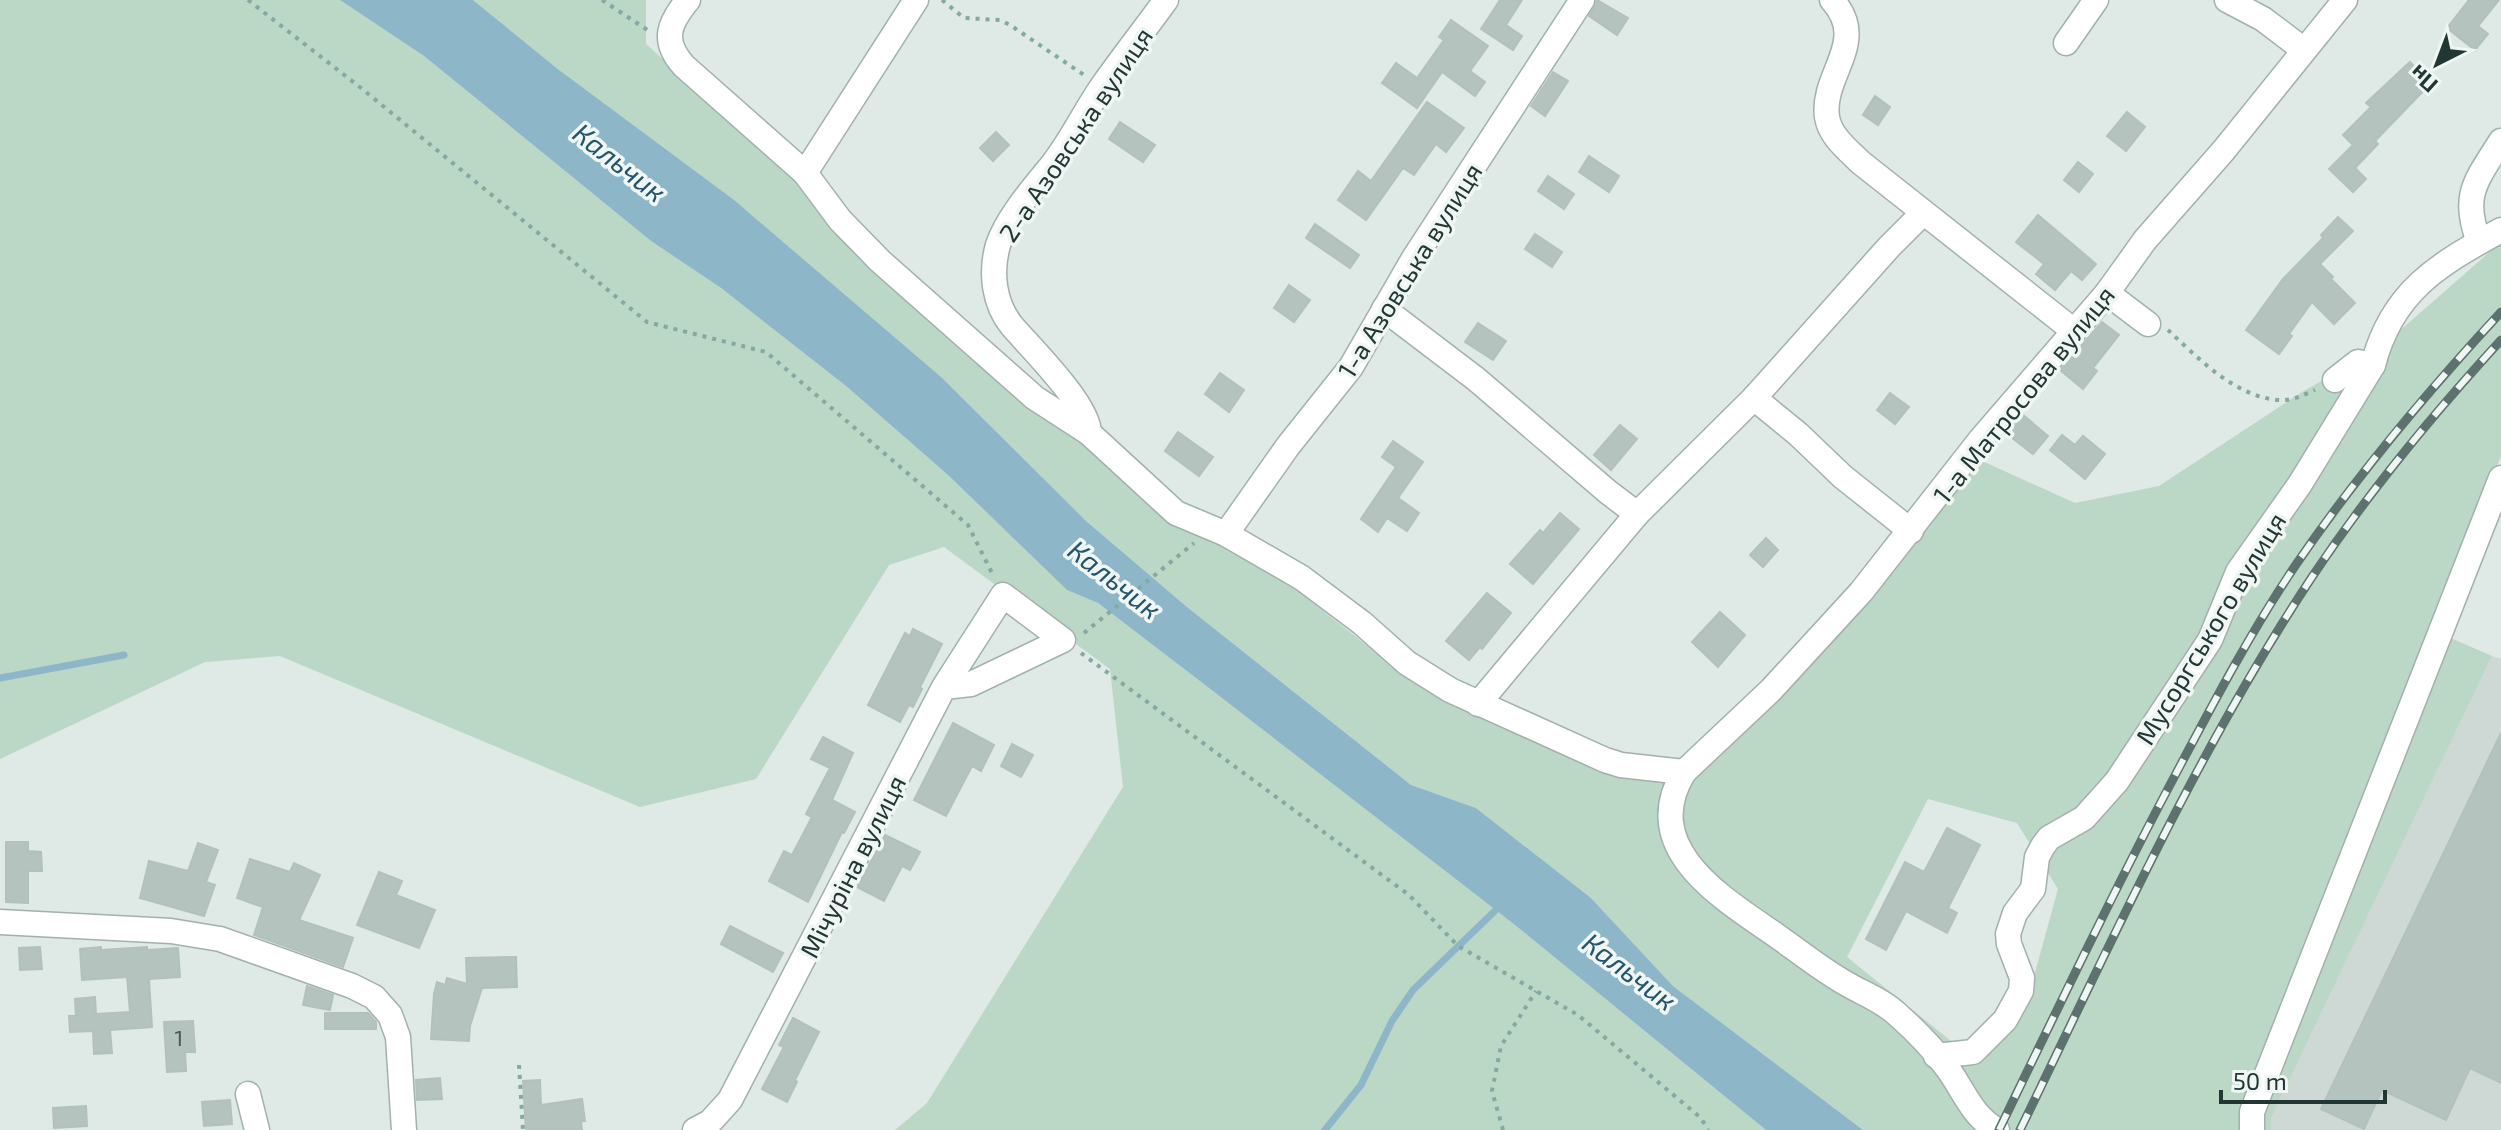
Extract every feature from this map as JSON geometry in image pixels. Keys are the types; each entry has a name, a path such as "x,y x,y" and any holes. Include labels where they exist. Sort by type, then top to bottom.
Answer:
{"street":[{"path":"688,0 670,29 671,47 805,173 840,220 880,261 1035,398 1089,433 1167,507 1219,531 1302,578 1362,623 1407,663 1450,690 1621,765 1684,772 1672,800 1672,817 1679,849 1691,868 1710,889 1735,907 1837,978 1897,1014 1948,1069 1972,1109 1997,1130"},
{"path":"805,173 916,0"},
{"name":"2-а Азовська вулиця","path":"1089,433 1089,424 1081,410 1050,367 1005,315 996,297 993,273 998,245 1037,181 1051,166 1102,87 1166,0"},
{"name":"1-а Азовська вулиця","path":"1219,531 1351,367 1414,258 1582,0"},
{"path":"1832,0 1846,20 1847,31 1844,55 1827,100 1827,119 1836,137 1852,155 1923,213 2074,331"},
{"path":"2066,43 2096,0"},
{"path":"2227,0 2263,19 2304,50"},
{"name":"1-а Матросова вулиця","path":"1684,772 1792,669 1861,592 1972,450 2107,293 2145,240 2224,150 2345,0"},
{"path":"2479,242 2470,219 2472,193 2501,141"},
{"path":"1478,704 1637,514 1754,398 1923,213"},
{"name":"Мусоргського вулиця","path":"1973,1052 2005,1020 2021,991 2022,978 2008,934 2015,913 2033,889 2037,857 2043,846 2049,838 2084,818 2117,781 2210,640 2238,572 2300,484 2373,365 2388,323 2412,290 2447,260 2501,230"},
{"path":"2107,293 2148,324"},
{"path":"1384,309 1476,379 1637,514"},
{"path":"2335,380 2358,362 2373,365"},
{"path":"1754,398 1843,477 1911,531"},
{"path":"2252,1130 2252,1112 2501,478"},
{"path":"944,687 971,684 1063,640 1003,595"},
{"name":"Мічуріна вулиця","path":"695,1130 710,1122 730,1100 944,687 1003,595"},
{"path":"0,922 171,931 220,939 352,986 374,997 390,1015 398,1037 404,1130"},
{"path":"1936,1056 1973,1052 1966,1099"},
{"path":"248,1094 257,1130"}],"path":[{"path":"248,0 361,88 647,322 766,352 968,525 1003,595"},
{"path":"602,0 671,47"},
{"path":"942,0 964,18 1000,20 1010,25 1102,87"},
{"path":"2148,324 2167,330 2219,375 2277,400 2300,397 2335,380"},
{"path":"1087,631 1165,567 1219,531"},
{"path":"1063,640 1409,895 1458,946 1578,1015 1701,1118 1708,1130"},
{"path":"1503,1130 1492,1091 1501,1046 1536,991"},
{"path":"519,1065 523,1130"}],"shaded area":[{"path":"2492,656 2501,659 2501,1130 2271,1130 2271,1118"}],"green space":[{"path":"0,0 340,0 424,56 651,241 721,288 846,386 948,475 1067,590 1098,603 1209,688 1515,925 1766,1130 895,1130 927,1103 1123,787 1110,669 944,547 889,565 756,779 640,807 280,656 205,662 0,759"},
{"path":"473,0 646,0 646,44 793,175 831,230 1018,397 1061,412 1135,493 1171,522 1204,535 1290,585 1403,674 1466,710 1587,765 1614,772 1683,770 1971,456 2075,503 2159,486 2302,392 2380,348 2501,242 2501,456 2432,630 2492,656 2271,1118 2271,1130 1863,1130 1673,986 1591,898 1476,808 1411,785 1187,607","holes":["1928,799 2017,823 2058,889 2028,998 1977,1062 1847,957"]}],"water":[{"name":"Кальчик","path":"340,0 473,0 559,70 734,200 941,377 1085,520 1187,607 1411,785 1476,808 1591,898 1673,986 1863,1130 1766,1130 1515,925 1209,688 1098,603 1067,590 948,475 846,386 721,288 651,241 424,56"}],"building":[{"path":"1500,0 1522,0 1506,25 1522,36 1513,50 1481,29"},
{"path":"1597,0 1628,18 1617,35 1589,16"},
{"path":"2469,0 2499,0 2478,26 2488,34 2475,50 2447,28"},
{"path":"1451,20 1488,46 1470,71 1485,82 1475,96 1442,72 1417,108 1382,83 1396,63 1417,78 1444,40 1439,37"},
{"path":"2410,62 2431,83 2375,141 2378,144 2355,168 2366,179 2353,192 2329,169 2353,145 2343,135 2371,107 2366,103"},
{"path":"1553,72 1568,81 1545,116 1531,106"},
{"path":"1875,96 1890,107 1878,125 1863,115"},
{"path":"1427,102 1464,128 1446,152 1436,144 1414,175 1403,168 1366,220 1338,200 1358,171 1371,181"},
{"path":"2127,112 2145,127 2126,151 2107,136"},
{"path":"1120,122 1155,145 1143,162 1109,139"},
{"path":"996,132 1009,145 993,161 980,148"},
{"path":"1589,156 1619,176 1609,192 1579,172"},
{"path":"2078,162 2093,174 2079,192 2064,180"},
{"path":"1548,176 1574,194 1564,209 1538,191"},
{"path":"2038,215 2096,264 2082,280 2071,271 2055,290 2036,274 2044,264 2016,242"},
{"path":"2338,217 2353,231 2320,264 2355,303 2334,324 2312,302 2279,354 2246,330 2283,279 2323,238 2321,235"},
{"path":"1315,224 1359,255 1350,268 1306,238"},
{"path":"1535,234 1562,252 1552,267 1525,249"},
{"path":"1289,285 1310,300 1294,322 1274,308"},
{"path":"2102,322 2119,335 2093,368 2097,371 2083,389 2060,370"},
{"path":"1478,323 1506,341 1493,360 1465,342"},
{"path":"1220,373 1244,390 1229,412 1205,394"},
{"path":"1890,393 1909,407 1895,424 1877,410"},
{"path":"2022,414 2048,436 2033,454 2006,433"},
{"path":"1620,425 1637,439 1611,470 1594,455"},
{"path":"1178,432 1213,457 1199,476 1165,451"},
{"path":"2062,435 2075,445 2083,436 2105,454 2085,479 2050,450"},
{"path":"1393,441 1423,462 1398,498 1419,513 1407,531 1387,518 1378,532 1361,519 1396,467 1382,457"},
{"path":"1560,513 1579,529 1533,584 1510,564"},
{"path":"1766,538 1778,550 1763,567 1750,555"},
{"path":"1487,593 1511,613 1469,660 1446,641"},
{"path":"1720,612 1745,635 1718,667 1692,642"},
{"path":"913,629 942,644 913,707 909,705 900,722 868,705 905,633 910,636"},
{"path":"953,723 994,745 981,771 972,766 946,816 914,800"},
{"path":"2501,733 2501,1083 2470,1068 2446,1120 2382,1090 2364,1129 2321,1109"},
{"path":"823,737 853,753 832,800 855,812 808,902 769,881 784,851 792,855 812,817 806,814 830,768 811,759"},
{"path":"1012,744 1033,755 1021,777 1001,766"},
{"path":"1947,828 1980,845 1948,908 1957,913 1947,933 1906,911 1886,950 1866,939 1905,862 1924,872"},
{"path":"885,835 920,852 910,870 902,866 884,901 857,887"},
{"path":"6,842 28,842 28,851 41,852 42,871 28,871 28,903 6,902"},
{"path":"198,843 218,850 206,882 215,885 204,916 140,898 149,861 188,871"},
{"path":"250,859 290,872 294,863 320,875 299,920 353,938 343,967 254,935 263,907 237,898"},
{"path":"379,872 402,881 396,895 435,910 419,948 357,925"},
{"path":"730,926 783,953 773,972 721,944"},
{"path":"40,947 42,969 20,970 19,948"},
{"path":"101,947 101,950 178,948 180,977 149,979 152,1027 110,1030 112,1053 94,1054 93,1031 70,1032 69,1016 76,1016 75,999 95,997 96,1014 130,1012 127,977 82,980 80,949"},
{"path":"516,957 517,987 482,988 470,1026 469,1041 431,1039 437,982 445,985 447,978 467,984 466,958"},
{"path":"307,986 333,995 330,1010 303,1005"},
{"path":"325,1013 368,1013 376,1022 376,1029 325,1029"},
{"path":"793,1018 819,1032 787,1102 762,1089 784,1047 779,1045"},
{"path":"193,1021 195,1052 185,1052 186,1071 167,1072 164,1022"},
{"path":"440,1078 442,1099 417,1100 416,1080"},
{"path":"540,1080 541,1105 582,1099 585,1121 581,1121 582,1130 526,1130 523,1081"},
{"path":"230,1100 232,1124 204,1126 202,1102"},
{"path":"86,1106 87,1126 54,1128 53,1108"}],"waterway":[{"path":"0,678 124,655"},
{"path":"1325,1130 1361,1085 1392,1021 1413,990 1502,904"}],"railway":[{"path":"1999,1130 2156,811 2264,615 2295,566 2368,467 2501,312"},
{"path":"2020,1130 2157,849 2270,643 2333,546 2378,485 2501,340"}]}
